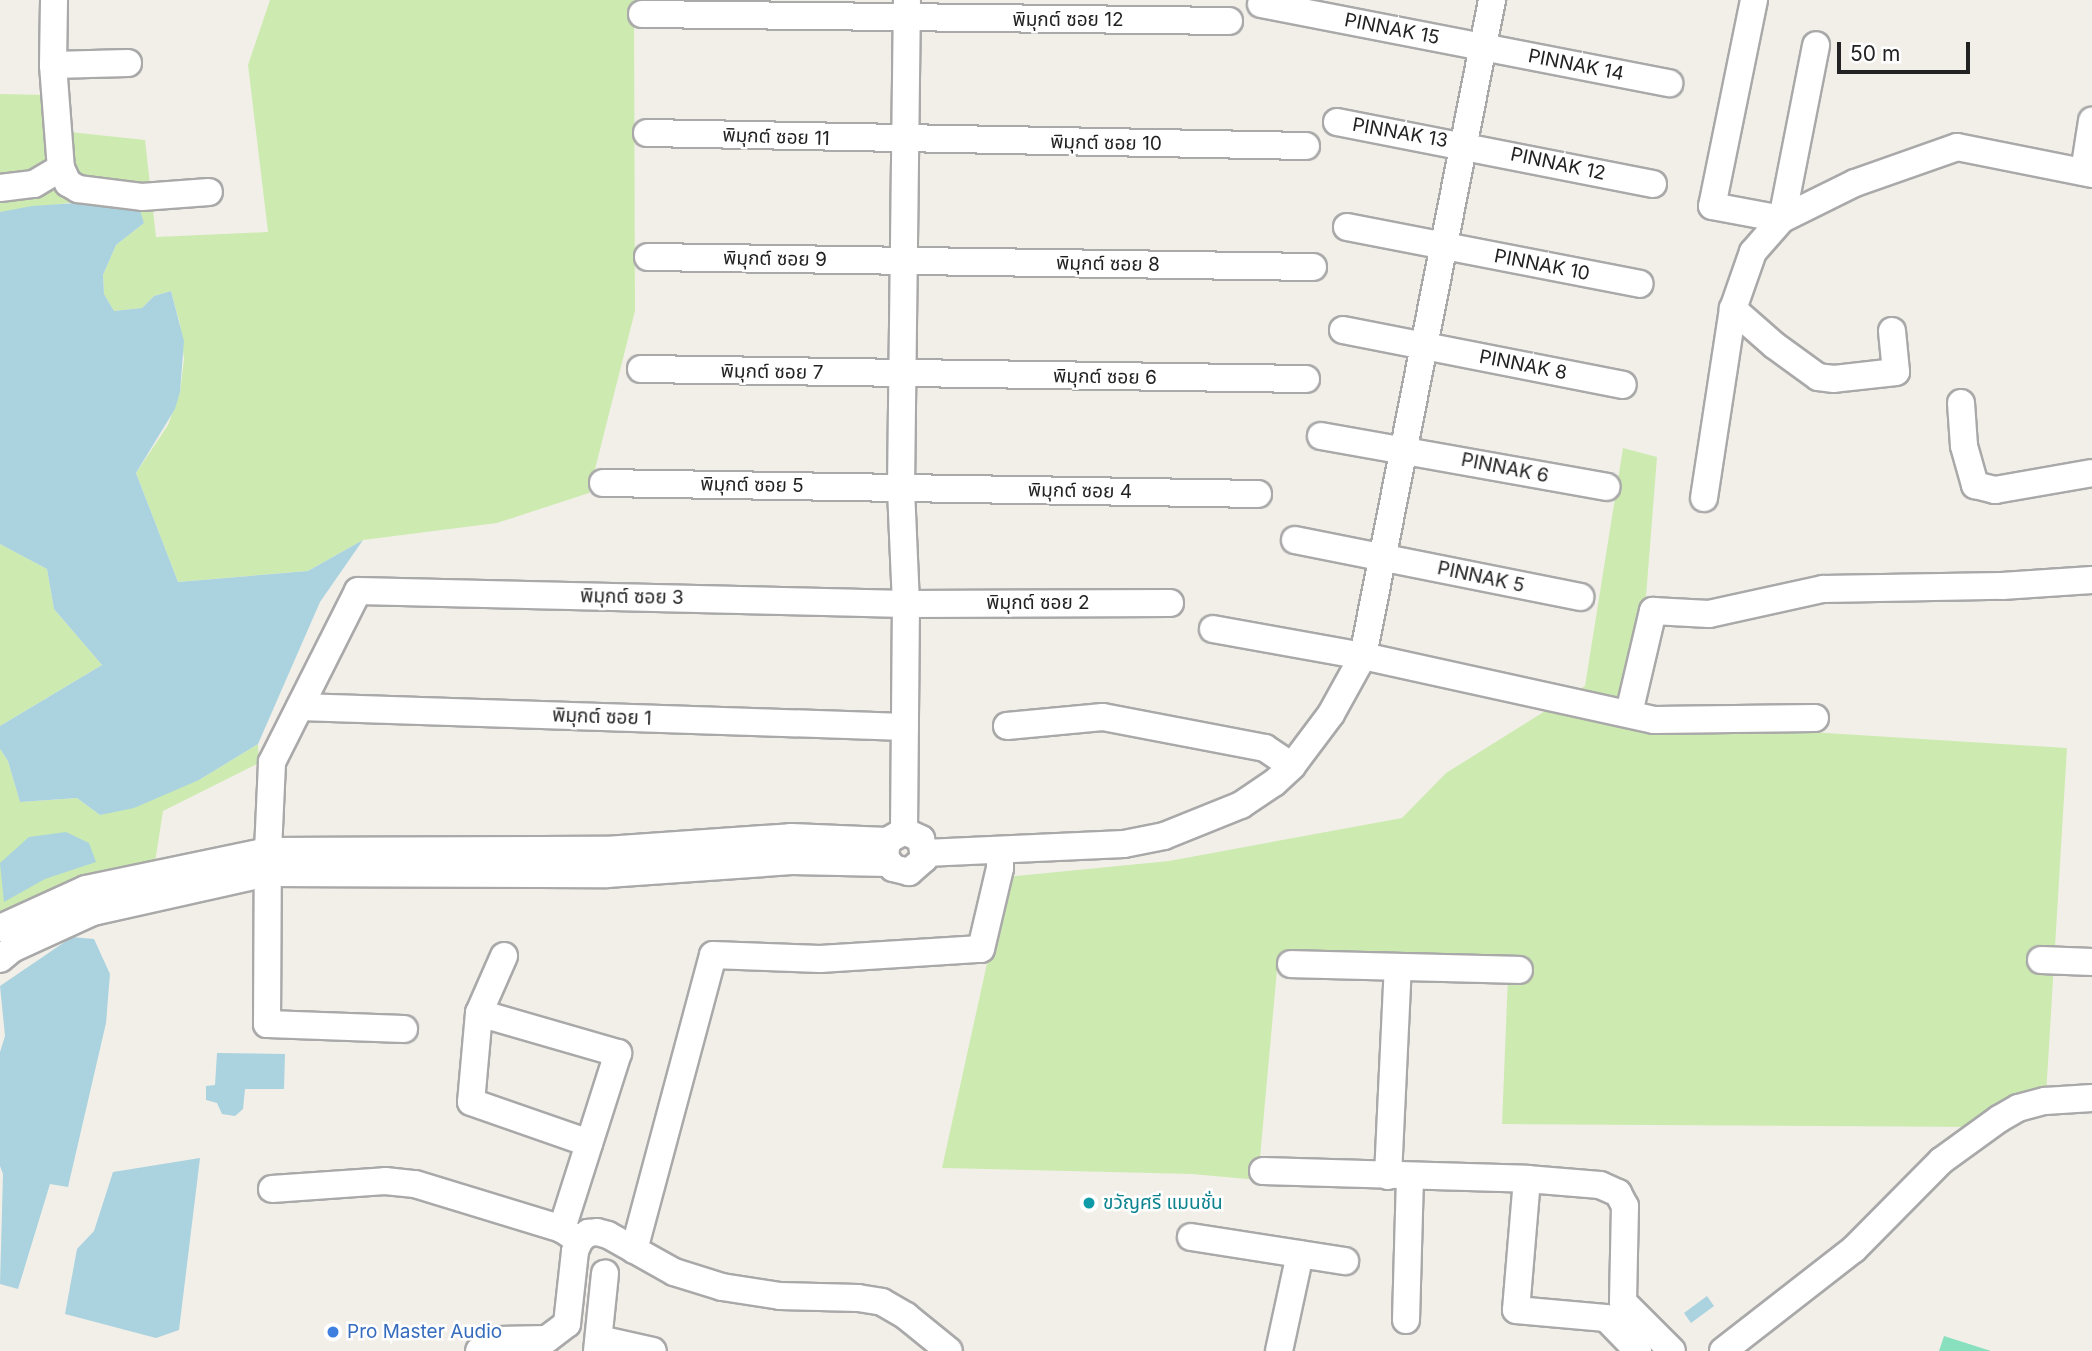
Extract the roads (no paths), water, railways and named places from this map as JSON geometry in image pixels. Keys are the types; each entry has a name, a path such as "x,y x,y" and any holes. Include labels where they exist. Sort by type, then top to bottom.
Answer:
{"street":[{"path":"54,0 53,65 61,168 68,183 78,189 142,197 209,192"},
{"path":"925,853 1124,844 1164,836 1241,805 1274,783 1292,766 1331,715 1363,656 1492,0"},
{"path":"1754,0 1712,206 1782,219"},
{"name":"PINNAK 15","path":"1261,4 1483,46"},
{"path":"0,928 86,889 268,862 483,861 606,850 685,856 791,836 893,845 917,836 925,853 921,864 909,872 902,872 893,845 905,726 906,604 901,488 907,10"},
{"name":"พิมุกต์ ซอย 12","path":"642,14 907,10 1229,21"},
{"path":"1782,219 1816,45"},
{"name":"PINNAK 14","path":"1483,46 1669,83"},
{"path":"53,65 128,63"},
{"path":"1704,498 1733,309 1753,252 1782,219 1855,183 1956,147 2088,173 2092,121"},
{"name":"PINNAK 13","path":"1337,122 1463,145"},
{"name":"พิมุกต์ ซอย 11","path":"647,133 906,140"},
{"name":"พิมุกต์ ซอย 10","path":"906,140 1306,146"},
{"name":"PINNAK 12","path":"1463,145 1653,184"},
{"path":"0,188 34,184 61,168"},
{"name":"PINNAK 10","path":"1347,227 1640,284"},
{"name":"พิมุกต์ ซอย 9","path":"648,257 903,261"},
{"name":"พิมุกต์ ซอย 8","path":"903,261 1312,267"},
{"path":"1733,309 1774,345 1818,377 1834,379 1896,372 1892,331"},
{"name":"PINNAK 8","path":"1343,330 1623,385"},
{"name":"พิมุกต์ ซอย 7","path":"642,369 904,374"},
{"name":"พิมุกต์ ซอย 6","path":"904,374 1306,379"},
{"path":"1961,402 1964,446 1975,485 1995,490 2092,473"},
{"name":"PINNAK 6","path":"1321,436 1606,487"},
{"name":"พิมุกต์ ซอย 5","path":"603,483 901,488"},
{"name":"พิมุกต์ ซอย 4","path":"901,488 1258,494"},
{"name":"PINNAK 5","path":"1295,540 1580,597"},
{"path":"1629,713 1653,611 1709,614 1823,589 2002,586 2092,580"},
{"name":"พิมุกต์ ซอย 3","path":"300,707 358,591 906,604"},
{"name":"พิมุกต์ ซอย 2","path":"906,604 1170,603"},
{"path":"1213,629 1363,656 1654,720 1815,718"},
{"path":"300,707 272,762 267,1024 404,1029"},
{"name":"พิมุกต์ ซอย 1","path":"300,707 905,726"},
{"path":"1007,726 1103,717 1265,748 1292,766"},
{"path":"634,1250 713,955 820,959 981,949 1000,868 1000,850"},
{"path":"0,959 12,949 93,912 268,862"},
{"path":"504,957 479,1013 471,1102 589,1143"},
{"path":"2041,960 2092,962"},
{"path":"1291,964 1519,970"},
{"path":"1398,967 1399,1176 1406,1320"},
{"path":"479,1013 618,1053 589,1143 571,1235 575,1251 567,1324 547,1339 498,1340 479,1351"},
{"path":"1723,1351 1854,1249 1941,1161 1998,1119 2018,1108 2045,1101 2092,1098"},
{"path":"1263,1171 1527,1179 1600,1185 1618,1193 1625,1206 1615,1310 1638,1351"},
{"path":"1527,1179 1516,1310 1615,1310 1672,1351"},
{"path":"272,1189 385,1181 415,1184 571,1235 597,1232 674,1272 722,1287 780,1296 858,1298 882,1302 906,1316 948,1351"},
{"path":"1191,1237 1345,1261"},
{"path":"1279,1351 1300,1254"},
{"path":"605,1273 598,1345 653,1351"}],"water":[{"path":"105,201 139,207 144,223 116,245 103,275 104,294 114,311 142,308 154,296 171,291 184,341 180,392 175,409 136,473 178,582 308,571 363,540 320,602 258,744 199,780 134,808 100,815 77,798 20,802 8,761 0,749 0,726 102,665 54,609 47,569 0,544 0,212 32,206"},
{"path":"66,832 89,843 96,862 45,879 4,902 0,863 29,837"},
{"path":"72,937 94,939 110,974 106,1023 68,1187 50,1184 18,1289 0,1284 3,1174 0,1166 0,1052 5,1036 0,986"},
{"path":"217,1053 285,1054 284,1089 245,1089 243,1109 235,1116 222,1114 217,1103 206,1100 206,1086 215,1085"},
{"path":"200,1158 179,1330 156,1338 65,1314 77,1249 94,1231 113,1172"},
{"path":"1707,1296 1714,1306 1691,1323 1684,1313"}],"place":[{"name":"ขวัญศรี แมนชั่น","path":"1089,1203"},
{"name":"Pro Master Audio","path":"333,1332"}]}
